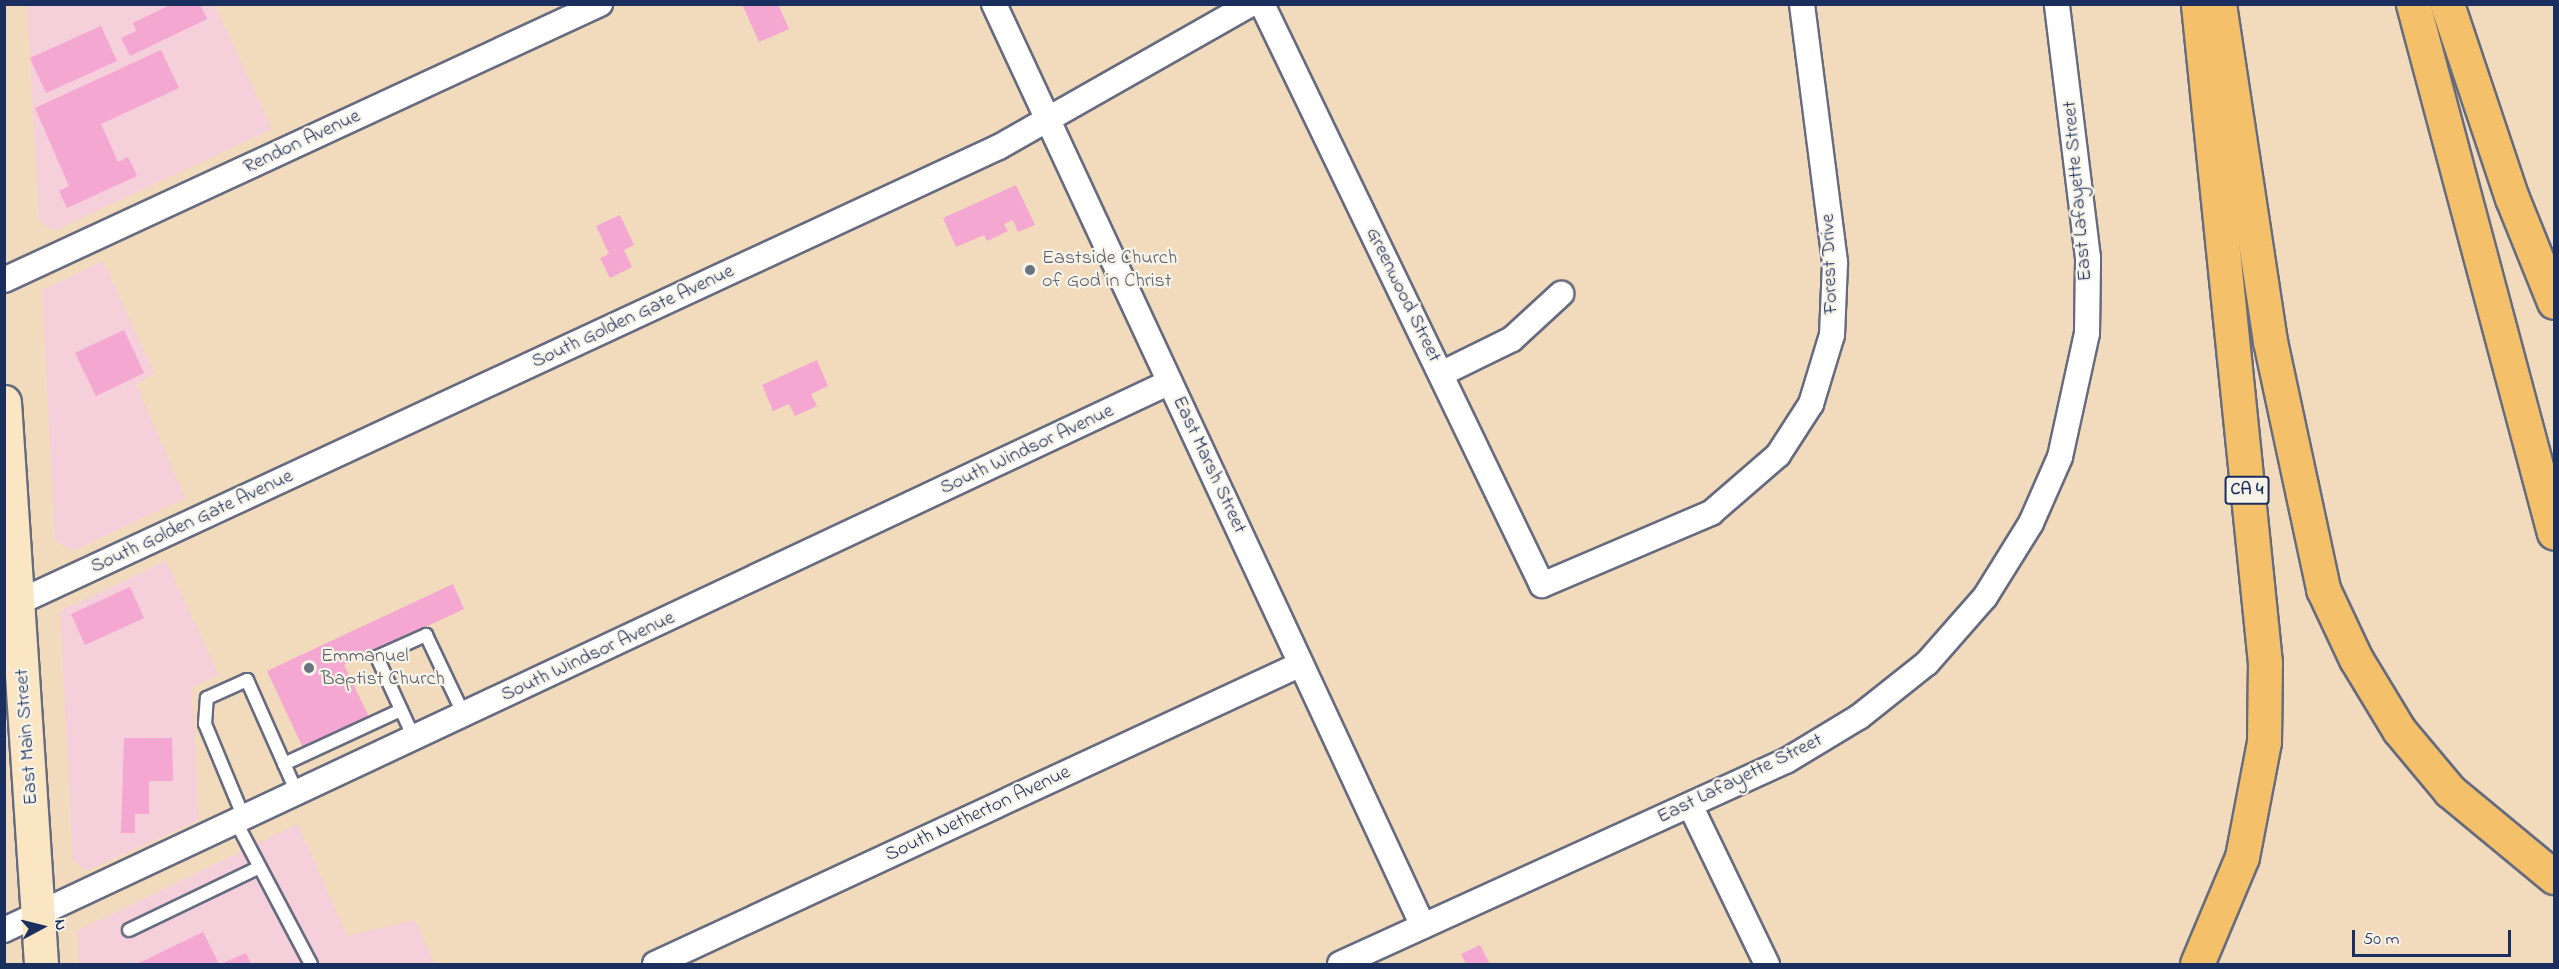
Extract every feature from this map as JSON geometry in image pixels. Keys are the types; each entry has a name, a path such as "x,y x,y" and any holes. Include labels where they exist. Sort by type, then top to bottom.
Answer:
{"highway":[{"name":"CA 4","path":"2197,964 2242,857 2265,742 2265,663 2198,4"},
{"path":"2219,4 2270,341 2323,589 2356,659 2399,730 2458,798 2554,877"},
{"path":"2414,4 2554,533"},
{"path":"2447,4 2512,198 2554,302"}],"main road":[{"name":"East Main Street","path":"4,402 11,606 41,964"}],"street":[{"name":"Rendon Avenue","path":"4,280 600,4"},
{"name":"East Marsh Street","path":"994,4 1423,926"},
{"name":"South Golden Gate Avenue","path":"11,606 1049,122 1251,4"},
{"name":"Greenwood Street","path":"1262,4 1542,585"},
{"name":"Forest Drive","path":"1542,585 1711,513 1778,455 1811,404 1832,335 1834,262 1802,4"},
{"name":"East Lafayette Street","path":"1340,964 1786,761 1859,717 1927,663 1985,597 2031,523 2074,410 2086,333 2088,258 2057,4"},
{"path":"1441,374 1512,339 1561,294"},
{"name":"South Windsor Avenue","path":"4,930 1170,382"},
{"name":"South Netherton Avenue","path":"655,964 1301,664"},
{"path":"1690,805 1767,964"}],"lane":[{"path":"414,738 377,657 426,635 464,715"},
{"path":"297,793 247,680 207,698 205,724 258,868 311,964"},
{"path":"284,764 401,710"},
{"path":"129,930 258,868"}],"shaded area":[{"path":"27,5 215,5 272,129 54,231 39,221"},
{"path":"103,261 155,374 136,384 185,498 73,551 55,541 42,290"},
{"path":"166,561 219,675 192,687 199,820 86,871 73,860 60,611"},
{"path":"298,824 347,936 415,920 435,964 79,964 77,931"}],"building":[{"path":"172,4 200,4 207,19 130,56 121,38 136,31 133,23"},
{"path":"742,4 778,4 789,29 759,42"},
{"path":"101,26 117,61 46,93 30,58"},
{"path":"161,50 179,88 101,124 118,162 128,157 137,176 67,208 59,191 69,186 35,108"},
{"path":"1016,185 1035,225 1018,232 1013,220 1004,224 1008,231 987,241 984,235 956,247 943,218"},
{"path":"620,215 634,245 624,250 632,267 610,278 600,258 609,254 596,226"},
{"path":"124,330 144,373 96,396 75,353"},
{"path":"817,360 828,386 811,394 817,406 795,416 789,404 773,411 762,385"},
{"name":"Emmanuel Baptist Church","path":"453,584 464,609 344,665 370,719 304,750 267,671"},
{"path":"130,587 144,618 85,645 71,614"},
{"path":"124,738 172,738 173,781 149,781 149,814 135,814 135,833 121,833"},
{"path":"203,932 219,964 137,964"},
{"path":"1480,945 1490,964 1466,964 1461,954"},
{"path":"246,953 251,964 221,964"}],"place":[{"name":"Eastside Church of God in Christ","path":"1030,270"},
{"name":"Emmanuel Baptist Church","path":"309,668"}]}
